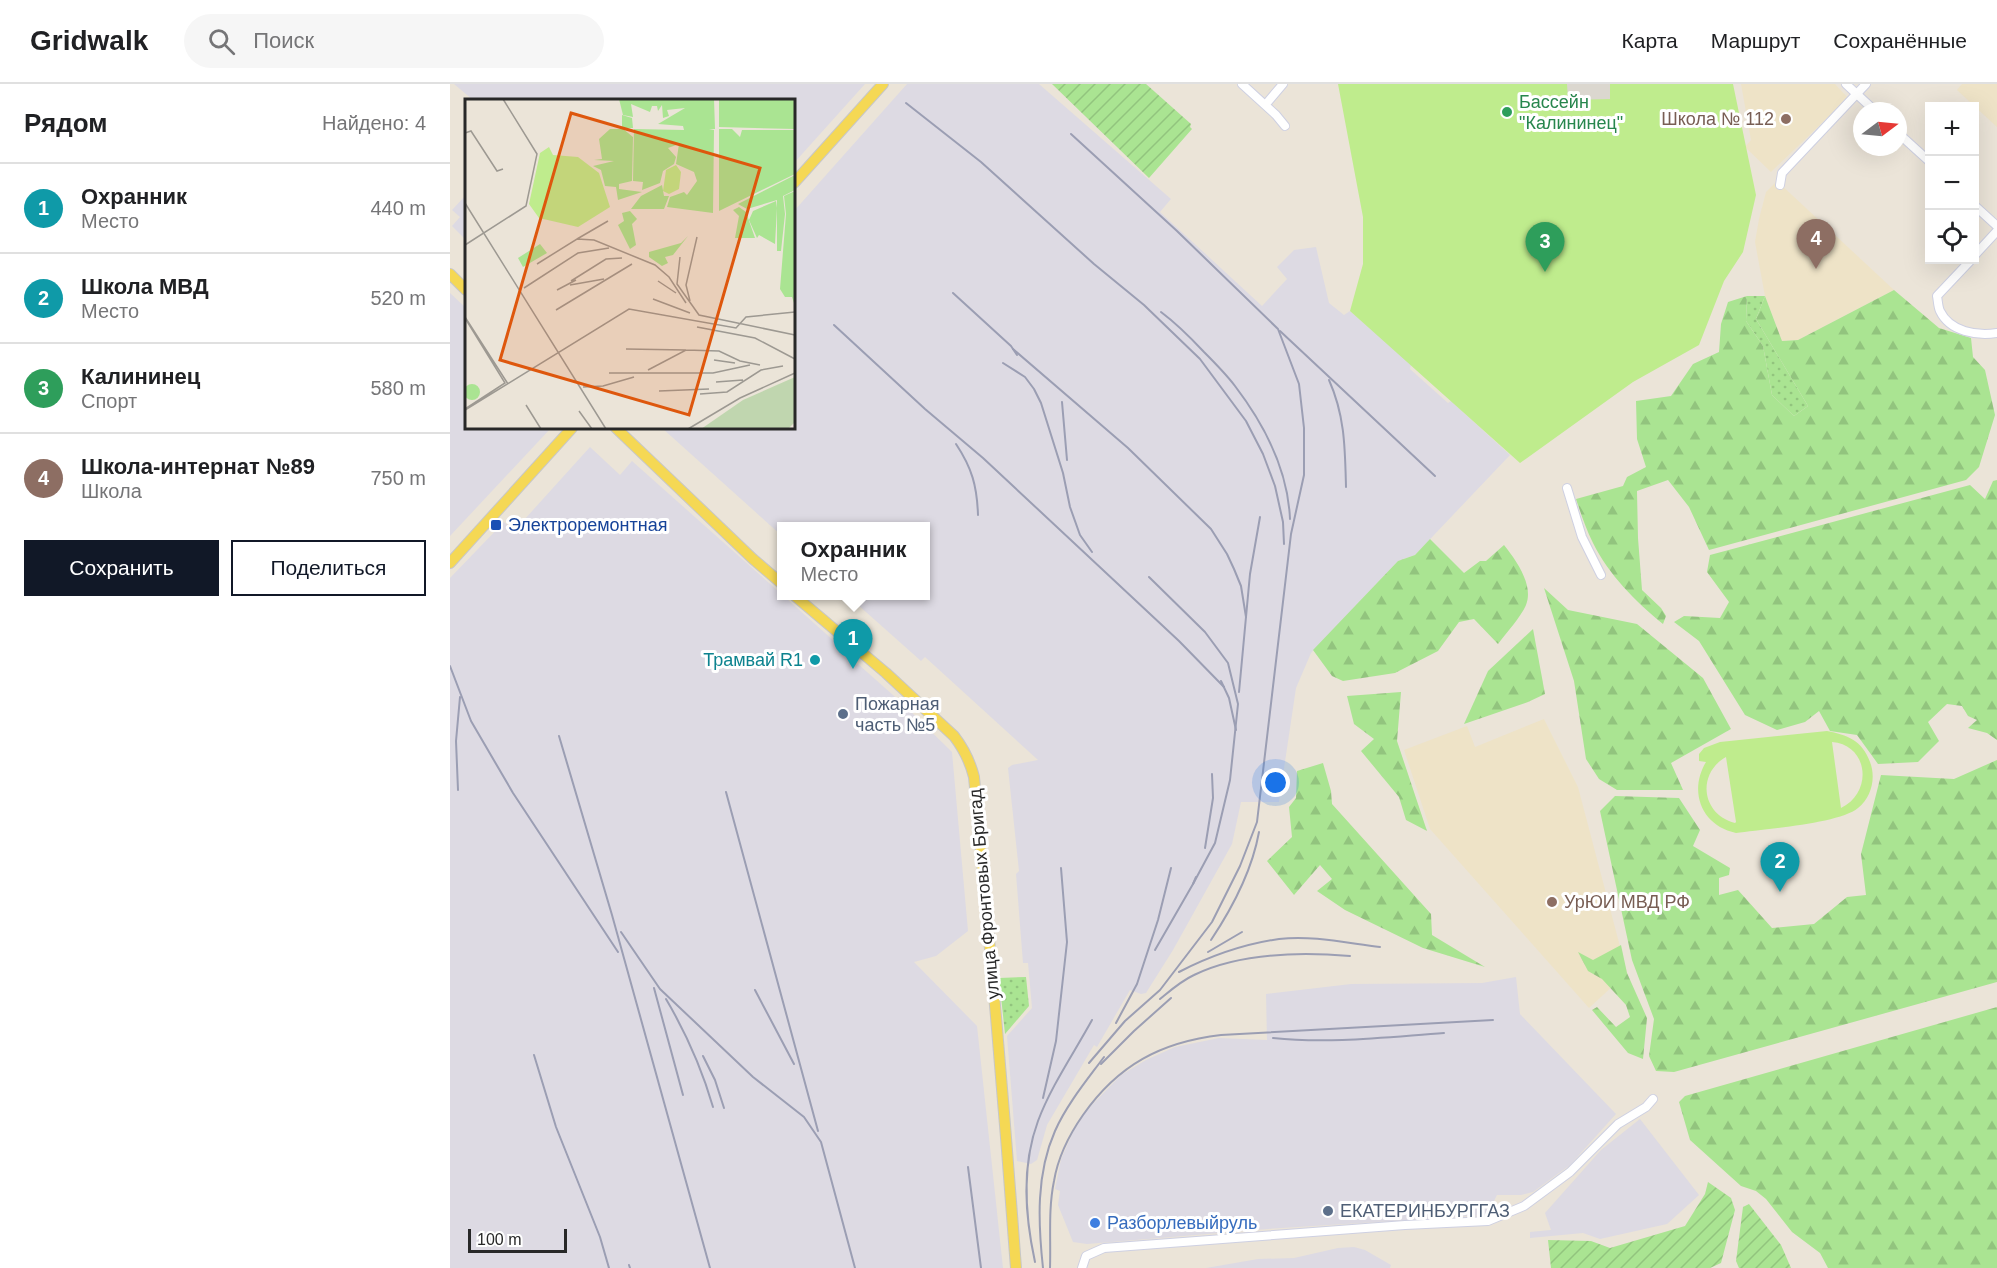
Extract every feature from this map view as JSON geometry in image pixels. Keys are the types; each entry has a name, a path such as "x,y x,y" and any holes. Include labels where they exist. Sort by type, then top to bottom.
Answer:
{"main road":[{"path":"795,182 882,84"},
{"path":"450,274 465,289"},
{"path":"450,563 571,429"},
{"path":"617,429 777,581"},
{"name":"улица Фронтовых Бригад","path":"800,600 954,736 971,765 1007,1139 1016,1268"}],"street":[{"path":"1242,84 1266,104 1285,126"},
{"path":"1266,104 1283,84"},
{"path":"1846,84 1865,102"},
{"path":"1780,184 1782,173 1866,84"},
{"path":"1907,141 1925,158"},
{"path":"1979,210 1997,226"},
{"path":"1979,251 1997,231"},
{"path":"1967,264 1937,296 1940,311 1955,327 1968,333 1981,335 1997,333"},
{"path":"1567,488 1582,537 1601,575"},
{"path":"1082,1268 1086,1256 1104,1248 1405,1225 1488,1221 1524,1206 1570,1172 1618,1124 1646,1107 1653,1099"}],"shaded area":[{"path":"454,84 865,84 795,162 795,99 472,99"},
{"path":"907,84 1039,84 1171,199 1160,212 1262,306 1287,279 1277,267 1294,250 1316,247 1329,303 1344,315 1350,311 1411,364 1410,369 1448,403 1451,401 1510,455 1415,555 1398,561 1311,653 1296,688 1279,802 1241,802 1232,844 1173,950 1146,993 1141,994 1130,990 1097,1047 1094,1045 1047,1125 1037,1160 1031,1164 1017,1161 1007,1036 1032,1008 1028,963 1023,963 1016,874 1019,871 1008,768 1012,765 1038,760 925,657 921,661 852,600 930,600 930,522 777,522 777,531 663,429 795,429 795,210"},
{"path":"1567,84 1610,84 1610,99 1568,100"},
{"name":"Школа № 112","path":"1741,84 1835,84 1848,98 1771,172 1745,147 1751,140"},
{"path":"1962,84 1997,84 1997,127 1979,110 1979,102 1970,102 1957,90"},
{"path":"1777,181 1894,290 1798,340 1782,341 1765,296 1755,242 1766,192"},
{"path":"465,196 465,239 452,226 460,217 452,210"},
{"path":"450,293 465,307 465,429 550,429 450,536"},
{"path":"590,447 620,475 632,461 777,590 777,600 788,600 852,657 850,659 856,665 858,664 902,703 952,752 968,931 936,956 914,962 977,1026 1003,1268 450,1268 450,578 504,522 514,531"},
{"name":"УрЮИ МВД РФ","path":"1544,719 1578,787 1627,973 1589,1008 1430,829 1404,750 1467,726 1475,747"},
{"path":"1516,977 1520,1014 1616,1114 1570,1165 1533,1192 1521,1195 1497,1195 1487,1215 1268,1229 1087,1244 1073,1242 1058,1205 1060,1191 1055,1189 1061,1159 1073,1132 1087,1110 1121,1075 1146,1060 1175,1047 1219,1038 1267,1040 1266,994 1351,984 1482,983"},
{"path":"1640,1119 1699,1195 1667,1224 1600,1239 1583,1233 1530,1238 1530,1232 1551,1230 1545,1213 1601,1150"},
{"path":"1354,1247 1365,1250 1391,1265 1390,1268 1206,1268 1258,1259 1294,1258 1338,1248"}],"green space":[{"path":"1052,84 1146,84 1191,124 1192,129 1149,178"},
{"path":"1338,84 1733,84 1756,195 1743,252 1724,281 1699,345 1633,382 1520,463 1350,311 1363,264 1363,217"},
{"path":"1894,290 1939,328 1971,338 1973,357 1985,370 1995,415 1979,467 1966,480 1709,550 1689,507 1668,480 1637,491 1642,590 1666,616 1663,624 1633,597 1599,555 1590,538 1576,499 1623,486 1627,477 1646,467 1637,439 1636,401 1671,396 1693,364 1719,352 1721,324 1728,302 1747,296 1746,321 1763,346 1772,395 1794,416 1808,406 1756,319 1765,296 1782,341 1798,340"},
{"path":"1747,296 1765,296 1756,319 1808,406 1794,416 1772,395 1763,346 1746,321"},
{"path":"1997,480 1997,740 1987,733 1968,728 1977,720 1968,716 1962,706 1947,704 1928,722 1939,741 1918,762 1878,764 1857,735 1830,731 1819,711 1805,722 1777,730 1745,715 1699,641 1674,622 1684,616 1720,618 1729,602 1707,572 1710,555 1970,485 1985,499 1993,481"},
{"path":"1430,539 1464,573 1480,561 1486,561 1504,545 1518,565 1528,589 1526,605 1517,620 1498,644 1474,619 1459,622 1438,651 1395,673 1343,681 1332,676 1313,650 1398,561 1415,555"},
{"path":"1544,588 1568,610 1637,624 1703,678 1731,729 1671,763 1683,790 1617,790 1599,779 1586,759 1574,681"},
{"path":"1533,629 1545,694 1464,724 1488,671"},
{"path":"1401,692 1397,741 1427,831 1406,820 1399,797 1361,751 1374,739 1354,724 1347,696"},
{"path":"1827,731 1841,734 1863,748 1867,755 1873,774 1870,793 1858,808 1835,818 1736,833 1724,829 1707,815 1699,796 1698,785 1706,762 1699,761 1699,754 1704,748 1720,742","holes":["1832,742 1854,751 1860,760 1862,770 1862,781 1858,792 1841,808","1726,757 1736,822 1735,823 1715,812 1707,793 1710,773 1716,764"]},
{"path":"1997,760 1997,982 1674,1072 1656,1071 1649,1056 1654,1019 1632,960 1600,811 1615,796 1679,798 1700,830 1693,846 1730,868 1729,875 1719,878 1719,895 1738,890 1772,928 1814,924 1847,897 1866,895 1861,854 1881,775 1954,779"},
{"path":"1323,763 1331,791 1332,804 1431,914 1432,935 1485,967 1423,948 1345,910 1317,891 1332,879 1320,865 1294,895 1267,861 1292,837 1289,807 1296,798 1297,771"},
{"path":"1621,945 1627,973 1647,1018 1643,1059 1628,1053 1592,1010 1597,1007 1616,1027 1630,1017 1626,1005 1602,979 1588,971 1578,952 1593,960"},
{"path":"1026,977 1029,1006 1005,1034 999,978"},
{"path":"1997,1007 1997,1268 1828,1268 1820,1253 1792,1232 1766,1199 1756,1191 1741,1186 1690,1140 1679,1102 1685,1096"},
{"path":"1708,1182 1731,1198 1735,1210 1721,1263 1710,1268 1551,1268 1548,1240 1591,1241 1610,1248 1685,1226 1705,1194"},
{"path":"1749,1204 1781,1245 1791,1268 1739,1268 1736,1261 1743,1207"}],"railway":[{"path":"906,103 981,162 1094,264 1144,305 1200,359 1246,421 1263,454 1275,486 1283,522 1284,544"},
{"path":"1071,134 1177,231 1278,329 1299,384 1304,428 1304,475 1291,534 1257,822 1240,866 1212,922 1160,990 1125,1021 1089,1063"},
{"path":"953,293 1011,346 1017,355"},
{"path":"1161,312 1224,373 1256,416 1273,449 1285,483 1290,519"},
{"path":"834,325 925,409 983,458 1179,641 1224,687"},
{"path":"1280,331 1435,476"},
{"path":"1013,349 1128,448 1211,529 1227,554 1241,586 1246,617"},
{"path":"1003,363 1025,377 1041,403 1063,473 1070,507 1080,535 1092,552"},
{"path":"1329,380 1341,419 1346,487"},
{"path":"1062,402 1067,460"},
{"path":"956,444 973,478 978,515"},
{"path":"1239,692 1250,574 1260,517"},
{"path":"1149,577 1205,632 1228,663 1238,704 1230,780 1215,843 1193,884"},
{"path":"450,666 471,721 513,793 618,952"},
{"path":"1221,681 1229,698 1236,730"},
{"path":"458,790 456,741 460,697"},
{"path":"559,736 612,915 710,1268"},
{"path":"1205,848 1213,798 1212,774"},
{"path":"726,792 818,1131"},
{"path":"1211,940 1241,888 1252,861 1259,832"},
{"path":"1043,1098 1056,1041 1067,942 1061,868"},
{"path":"1116,1023 1137,984 1158,920 1171,868"},
{"path":"1155,950 1196,877"},
{"path":"621,932 660,989 753,1077 804,1117 821,1142 855,1268"},
{"path":"1208,952 1242,932"},
{"path":"1179,972 1228,951 1279,939 1317,939 1380,947"},
{"path":"1160,999 1189,977 1230,962 1291,954 1350,956"},
{"path":"654,988 683,1095"},
{"path":"755,990 794,1064"},
{"path":"1101,1064 1171,998"},
{"path":"666,999 693,1052 713,1107"},
{"path":"1035,1262 1026,1192 1033,1138 1049,1095 1092,1020"},
{"path":"1050,1268 1052,1192 1058,1163 1065,1146 1097,1097 1111,1082 1143,1059 1179,1043 1221,1035 1493,1020"},
{"path":"1273,1038 1337,1040 1444,1033"},
{"path":"534,1055 556,1127 600,1237 609,1268"},
{"path":"703,1056 715,1080 724,1108"},
{"path":"1043,1268 1040,1198 1044,1164 1055,1131 1065,1111 1104,1057"},
{"path":"968,1167 981,1268"}],"place":[{"name":"Бассейн \"Калининец\"","path":"1507,112"},
{"name":"Школа № 112","path":"1786,119"},
{"name":"Школа-интернат №89","path":"1816,269"},
{"name":"Калининец","path":"1545,272"},
{"name":"Электроремонтная","path":"496,525"},
{"name":"Трамвай R1","path":"815,660"},
{"name":"Охранник","path":"853,669"},
{"name":"Пожарная часть №5","path":"843,714"},
{"name":"Школа МВД","path":"1780,892"},
{"name":"УрЮИ МВД РФ","path":"1552,902"},
{"name":"ЕКАТЕРИНБУРГГАЗ","path":"1328,1211"},
{"name":"Разборлевыйруль","path":"1095,1223"}]}
